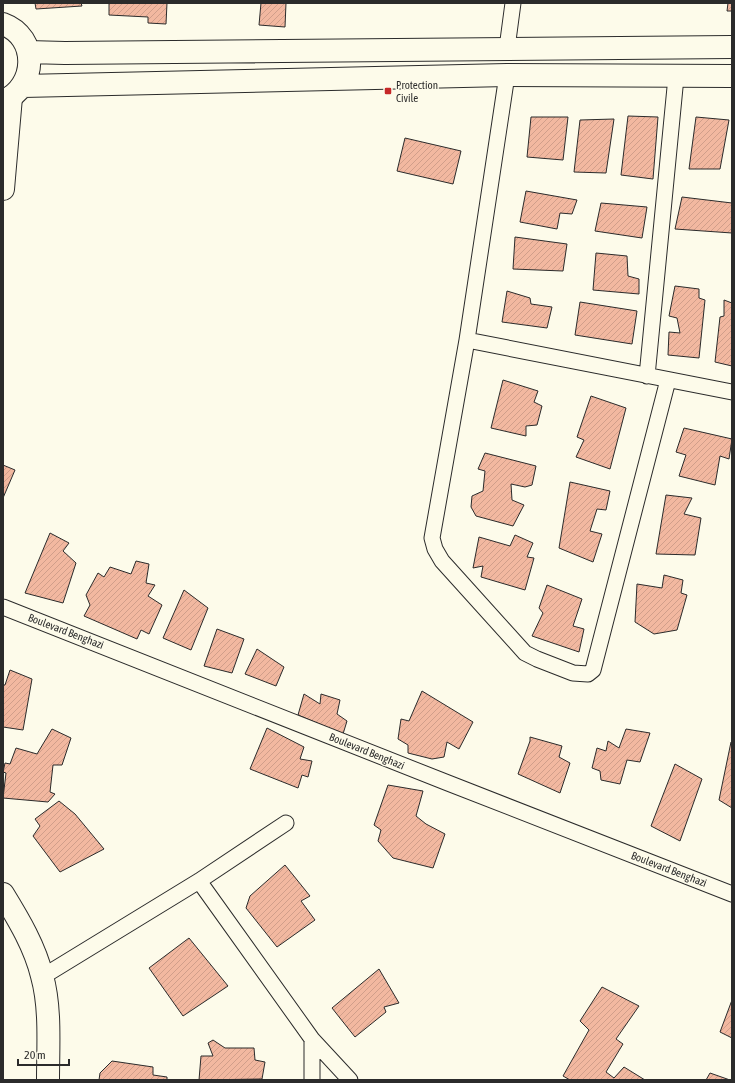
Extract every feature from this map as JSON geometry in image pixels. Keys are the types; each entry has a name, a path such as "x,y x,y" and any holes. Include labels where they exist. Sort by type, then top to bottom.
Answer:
{"main road":[{"path":"3,24 13,29 23,38 28,52 29,72 12,95 3,189"},
{"path":"28,52 81,53 732,47"},
{"path":"12,95 507,76 732,76"},
{"path":"3,894 22,925 42,977 48,1035 48,1080"}],"street":[{"path":"507,48 512,3"},
{"path":"507,76 467,340 432,538 435,549 442,561 525,653 536,660 573,673 588,674 593,670 668,380"},
{"path":"647,376 676,77"},
{"path":"467,340 732,392"},
{"name":"Boulevard Benghazi","path":"3,606 448,784 732,894"},
{"path":"42,977 199,881 286,824"},
{"path":"199,881 312,1039 350,1080"},
{"path":"312,1039 312,1080"}],"building":[{"path":"35,3 81,3 82,6 36,9"},
{"path":"109,3 167,3 166,24 148,23 148,17 109,15"},
{"path":"261,3 286,3 285,27 259,25"},
{"path":"728,3 732,3 732,11 727,11"},
{"path":"628,116 658,117 653,179 621,175"},
{"path":"531,117 568,117 563,160 527,157"},
{"path":"696,117 729,120 720,169 689,169"},
{"path":"614,119 606,173 574,172 580,120"},
{"path":"405,138 461,151 453,184 397,171"},
{"path":"526,191 577,200 572,214 560,213 557,229 520,222"},
{"path":"682,197 732,203 732,233 675,229"},
{"path":"601,203 647,207 642,238 595,231"},
{"path":"515,237 567,244 563,271 513,269"},
{"path":"596,253 627,256 628,276 639,279 639,294 593,290"},
{"path":"675,286 699,289 699,298 705,300 699,358 668,355 669,332 680,333 677,318 669,316"},
{"path":"507,291 530,298 531,304 552,307 547,328 502,322"},
{"path":"724,300 732,303 732,366 715,362 720,317 724,316"},
{"path":"580,302 637,311 632,344 575,335"},
{"path":"503,380 538,391 534,402 542,406 537,425 526,426 526,436 491,428"},
{"path":"591,396 626,408 610,469 576,457 584,440 577,437"},
{"path":"684,428 732,439 729,459 720,456 715,485 679,476 686,455 676,452"},
{"path":"485,453 536,466 532,485 525,487 511,484 512,500 524,505 513,526 476,516 471,507 472,496 483,491 485,471 478,469"},
{"path":"3,465 15,470 3,498"},
{"path":"570,482 610,491 606,510 597,509 590,531 602,534 593,562 559,548"},
{"path":"666,495 692,498 684,514 701,518 695,555 656,554"},
{"path":"50,533 69,543 63,551 76,563 63,603 25,593"},
{"path":"515,535 533,543 527,557 534,558 525,590 481,577 483,566 473,568 479,537 510,546"},
{"path":"136,561 149,564 146,583 155,585 148,596 162,605 149,634 141,630 137,639 84,616 90,605 86,595 98,573 104,577 110,567 131,574"},
{"path":"664,575 683,580 681,593 687,595 677,630 654,634 635,622 637,584 662,588"},
{"path":"547,585 582,599 573,626 584,629 579,652 532,636 543,613 539,608"},
{"path":"184,590 208,608 191,650 163,638"},
{"path":"217,629 244,639 232,673 204,666"},
{"path":"257,649 284,667 276,686 245,674"},
{"path":"10,670 32,679 23,730 3,727 3,685 5,685"},
{"path":"422,691 473,722 459,749 447,742 444,757 432,759 408,753 408,745 398,739 401,719 409,721"},
{"path":"304,694 320,704 321,694 340,700 337,714 347,721 343,734 298,715"},
{"path":"267,728 304,747 300,759 312,761 308,777 302,775 298,788 250,769"},
{"path":"52,729 71,738 62,765 53,765 50,792 55,794 48,802 3,798 6,773 3,772 5,763 10,764 16,748 37,754"},
{"path":"626,729 650,733 640,762 627,760 620,784 601,780 600,771 592,768 597,748 606,751 608,741 619,748"},
{"path":"530,737 562,746 559,757 570,763 560,793 518,774 530,741"},
{"path":"732,742 732,808 719,800"},
{"path":"675,764 702,779 680,841 651,826"},
{"path":"388,785 423,791 416,816 426,824 445,834 433,868 393,858 378,841 381,830 374,825"},
{"path":"59,801 75,814 104,849 60,872 33,836 40,826 35,819"},
{"path":"285,865 310,896 301,901 315,920 277,947 246,908 250,896"},
{"path":"189,938 228,986 183,1016 149,968"},
{"path":"379,969 399,1003 384,1007 386,1012 355,1037 332,1008"},
{"path":"602,987 639,1006 616,1039 623,1044 606,1072 614,1078 624,1067 645,1080 570,1080 563,1076 589,1030 580,1021"},
{"path":"732,1000 732,1038 720,1032"},
{"path":"213,1040 225,1048 254,1048 255,1060 265,1062 262,1079 199,1080 201,1056 213,1056 208,1043"},
{"path":"112,1061 153,1067 153,1075 167,1077 167,1080 99,1080 100,1073"},
{"path":"710,1073 730,1080 706,1080"}],"place":[{"name":"Protection Civile","path":"388,91"}]}
